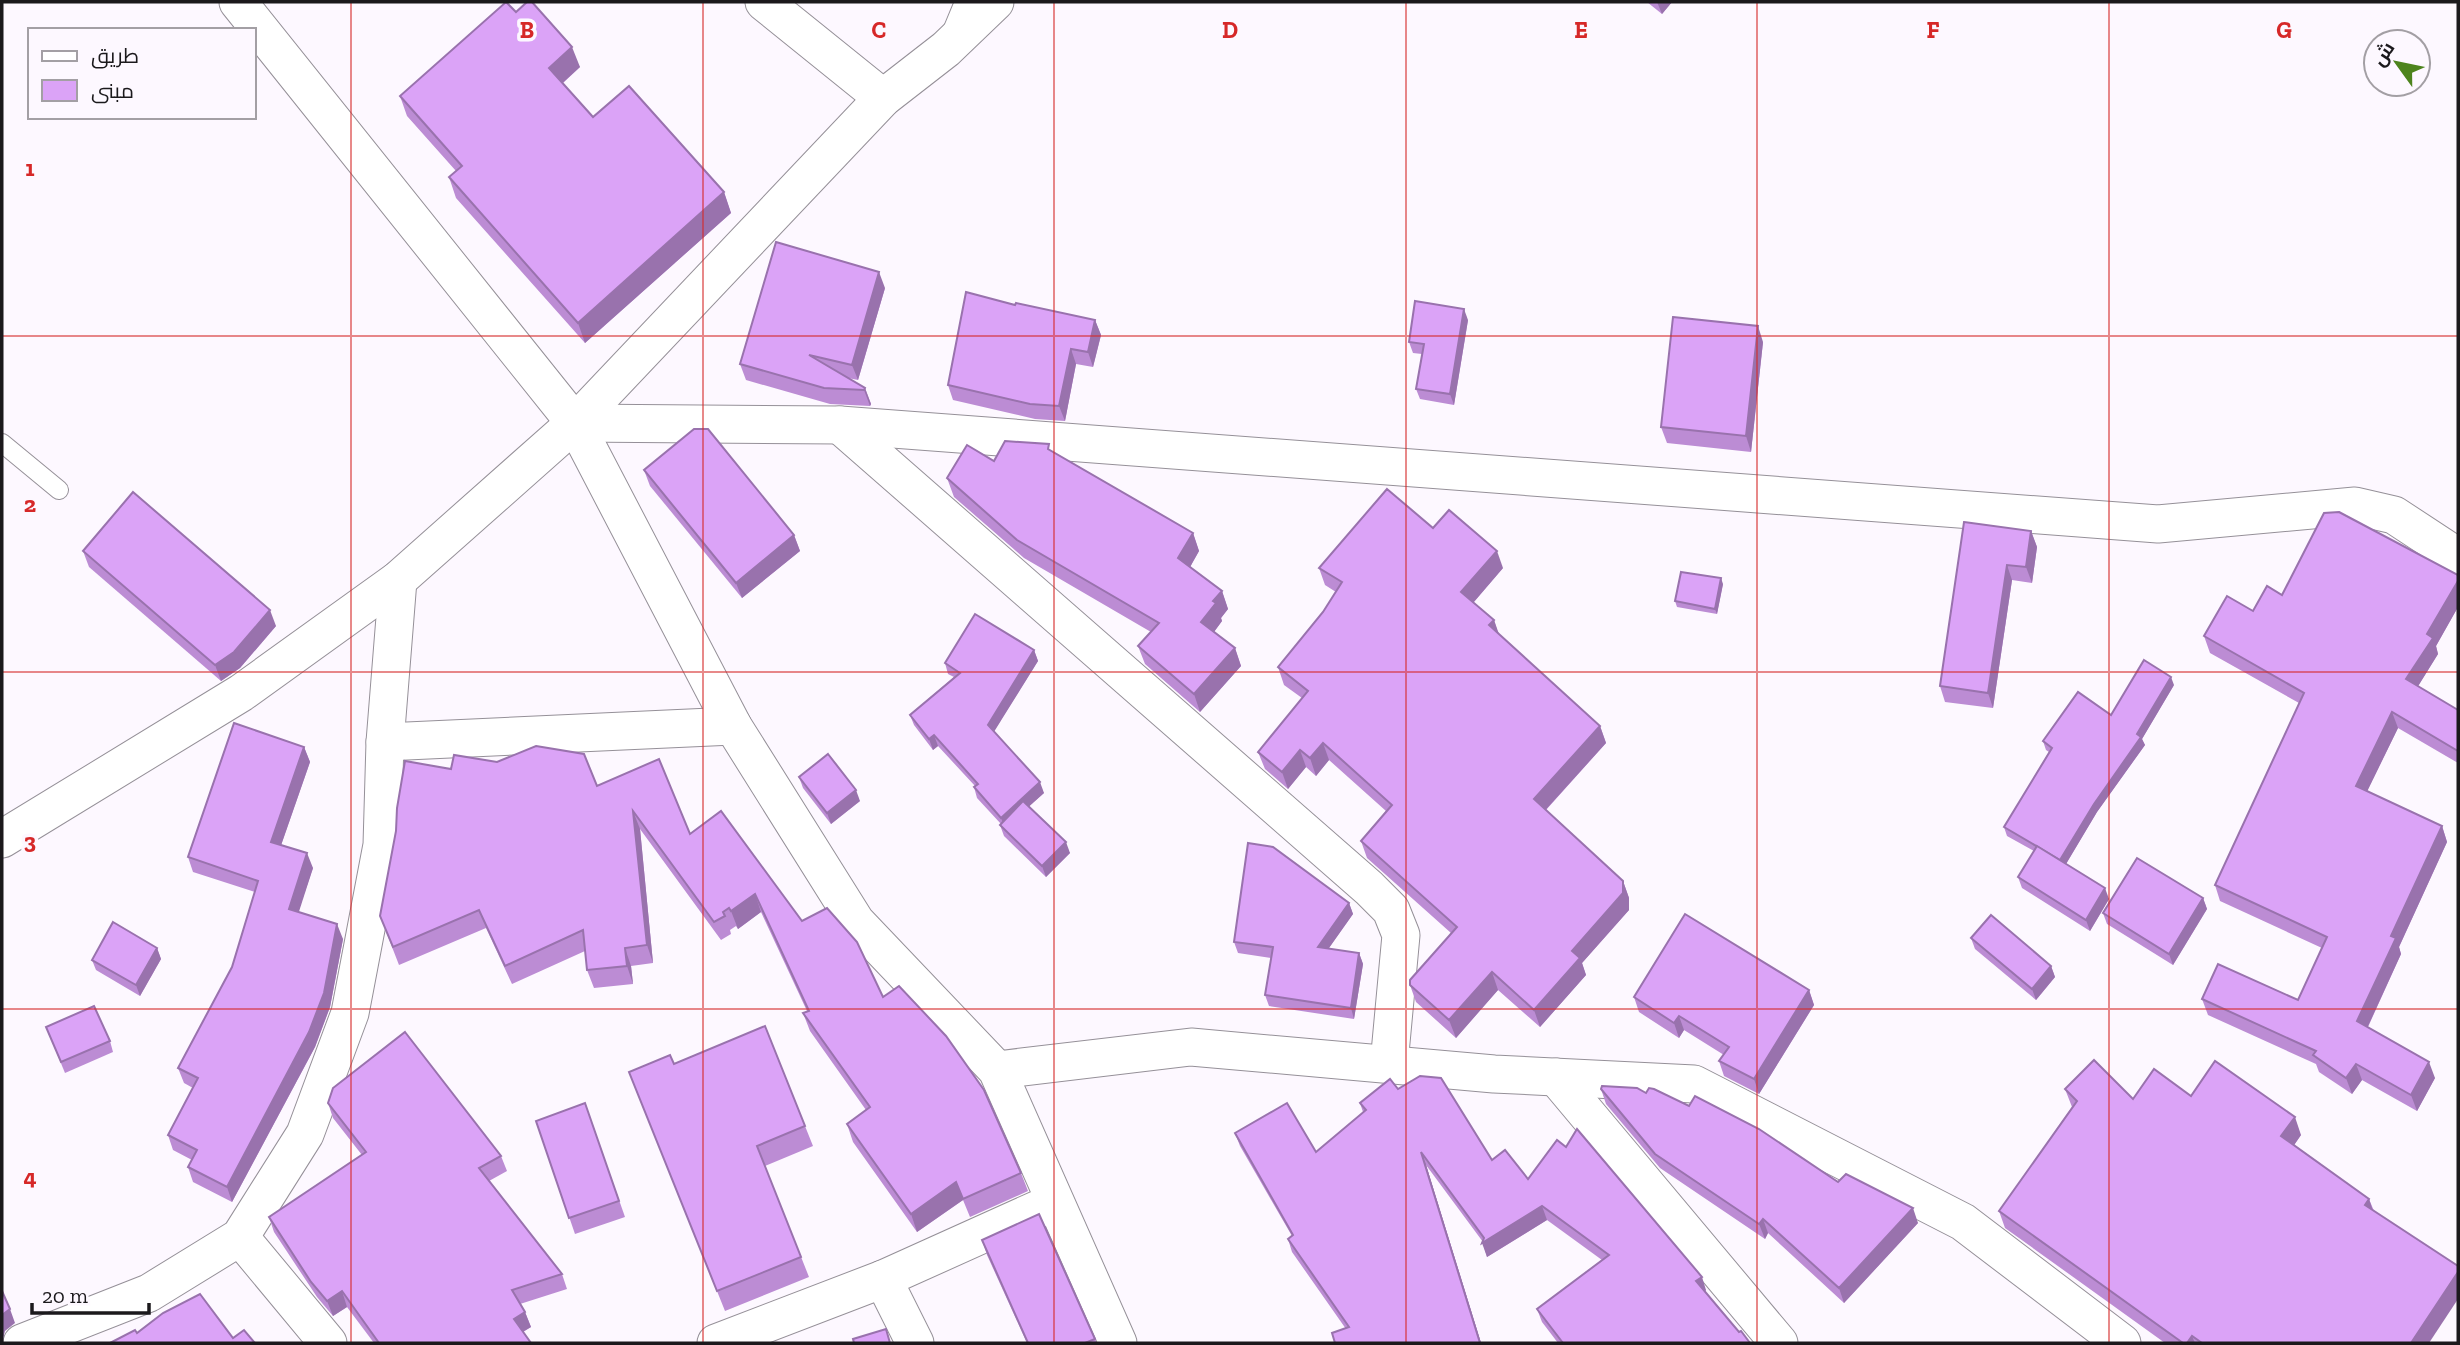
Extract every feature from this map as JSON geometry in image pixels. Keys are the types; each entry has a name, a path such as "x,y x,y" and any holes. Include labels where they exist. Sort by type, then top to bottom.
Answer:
{"street":[{"path":"238,2 575,423 733,726 856,922 998,1070 1118,1343"},
{"path":"764,2 883,98"},
{"path":"2,839 241,694 398,580 575,423 883,98 946,48 995,2"},
{"path":"575,423 840,425 2158,524 2355,506 2393,515 2458,557"},
{"path":"840,425 1391,910 1401,935 1389,1064"},
{"path":"22,1343 149,1293 240,1237 305,1134 350,1013 382,845 385,742 398,580"},
{"path":"385,742 733,726"},
{"path":"998,1070 1191,1047 1556,1077 1694,1084 1963,1222 2123,1343"},
{"path":"1556,1077 1779,1343"},
{"path":"716,1343 883,1279 1054,1202"},
{"path":"240,1237 328,1343"},
{"path":"883,1279 915,1343"}],"lane":[{"path":"946,48 964,2"},
{"path":"2,443 59,490"}],"building":[{"path":"506,2 516,12 527,2 532,2 572,47 549,68 593,117 629,86 724,192 578,323 449,177 462,166 400,96"},
{"path":"776,242 879,272 852,365 809,355 865,388 864,390 824,388 740,364"},
{"path":"966,292 1015,305 1016,303 1095,320 1088,352 1071,349 1059,406 1030,404 948,385"},
{"path":"1415,301 1464,309 1450,394 1416,389 1424,344 1409,342"},
{"path":"1673,317 1758,326 1746,436 1661,427"},
{"path":"694,429 708,429 794,535 736,583 644,470"},
{"path":"1005,441 1049,444 1048,449 1193,533 1178,558 1222,591 1201,622 1235,648 1194,694 1138,646 1159,623 1017,540 947,478 967,445 994,461"},
{"path":"1387,489 1433,528 1449,510 1497,551 1461,592 1494,620 1489,625 1600,726 1534,799 1623,881 1623,893 1572,951 1580,958 1534,1010 1492,972 1449,1020 1410,985 1410,980 1457,927 1361,841 1392,805 1323,743 1310,758 1300,750 1282,772 1258,752 1308,691 1278,667 1323,612 1342,582 1319,568"},
{"path":"133,492 270,610 234,652 215,665 83,551"},
{"path":"2339,512 2458,575 2458,581 2427,634 2433,638 2406,679 2458,710 2458,751 2392,712 2356,786 2442,826 2391,936 2396,938 2357,1021 2429,1062 2411,1095 2356,1064 2346,1078 2313,1055 2316,1051 2202,999 2218,964 2298,1000 2327,937 2215,885 2304,693 2204,636 2227,596 2253,611 2267,586 2282,595 2324,513"},
{"path":"1964,522 2031,531 2026,567 2007,565 1988,693 1940,686"},
{"path":"1681,572 1721,578 1715,609 1675,601"},
{"path":"975,614 1034,650 988,725 1040,782 1001,818 974,787 978,784 934,735 929,739 910,715 960,673 945,663"},
{"path":"2144,660 2171,677 2137,734 2141,737 2094,804 2060,860 2004,827 2052,748 2043,741 2078,692 2111,715"},
{"path":"234,723 304,747 271,842 307,853 289,909 337,924 324,993 309,1032 227,1187 188,1167 197,1150 168,1135 198,1078 178,1068 232,967 258,881 188,857"},
{"path":"536,746 584,754 597,786 659,759 690,834 721,811 802,921 827,908 857,942 883,997 899,986 946,1036 984,1090 1021,1173 963,1199 956,1182 911,1214 847,1124 870,1107 803,1013 809,1011 755,894 731,911 729,908 723,912 725,916 714,922 633,811 647,945 625,948 627,966 587,970 583,930 505,966 479,910 393,947 380,916 396,831 405,761 451,769 454,755 497,762"},
{"path":"828,754 856,790 827,813 799,777"},
{"path":"1023,801 1066,842 1042,866 1000,825"},
{"path":"1248,843 1273,847 1349,903 1318,947 1359,953 1351,1008 1265,995 1273,947 1234,942"},
{"path":"2037,846 2105,888 2086,920 2018,877"},
{"path":"2137,858 2203,898 2169,954 2103,913"},
{"path":"1685,914 1809,990 1754,1079 1719,1061 1729,1047 1679,1016 1674,1023 1634,997"},
{"path":"1991,915 2051,966 2032,989 1971,938"},
{"path":"113,922 157,948 136,985 92,960"},
{"path":"94,1006 110,1041 61,1062 46,1027"},
{"path":"765,1026 805,1126 757,1146 801,1257 717,1291 629,1072 670,1055 674,1064"},
{"path":"405,1032 501,1156 479,1168 562,1274 512,1290 525,1312 514,1319 531,1343 379,1343 342,1291 327,1301 311,1282 269,1217 366,1152 328,1103 333,1088"},
{"path":"2094,1060 2133,1099 2154,1069 2191,1096 2215,1061 2295,1117 2281,1136 2369,1199 2365,1205 2458,1266 2458,1272 2411,1343 2202,1343 2192,1336 2187,1343 2183,1343 1999,1211 2077,1101 2065,1089"},
{"path":"1420,1076 1441,1078 1492,1160 1505,1150 1528,1179 1557,1140 1566,1147 1577,1129 1702,1277 1696,1281 1750,1343 1563,1343 1537,1309 1609,1255 1542,1206 1482,1243 1484,1238 1421,1152 1480,1343 1335,1343 1332,1333 1349,1327 1288,1239 1293,1235 1235,1133 1287,1103 1316,1152 1366,1110 1360,1103 1390,1079 1398,1089"},
{"path":"1602,1086 1637,1088 1646,1093 1649,1088 1654,1089 1689,1106 1695,1096 1759,1129 1838,1182 1846,1174 1913,1208 1839,1288 1763,1219 1759,1224 1655,1154 1601,1089"},
{"path":"585,1103 619,1201 569,1218 536,1121"},
{"path":"1039,1214 1095,1339 1085,1343 1028,1343 982,1240"},
{"path":"2,1291 10,1309 2,1315"},
{"path":"200,1294 233,1338 244,1330 255,1343 110,1343 135,1330 137,1333 163,1313"},
{"path":"886,1329 890,1343 854,1343 853,1339"}]}
